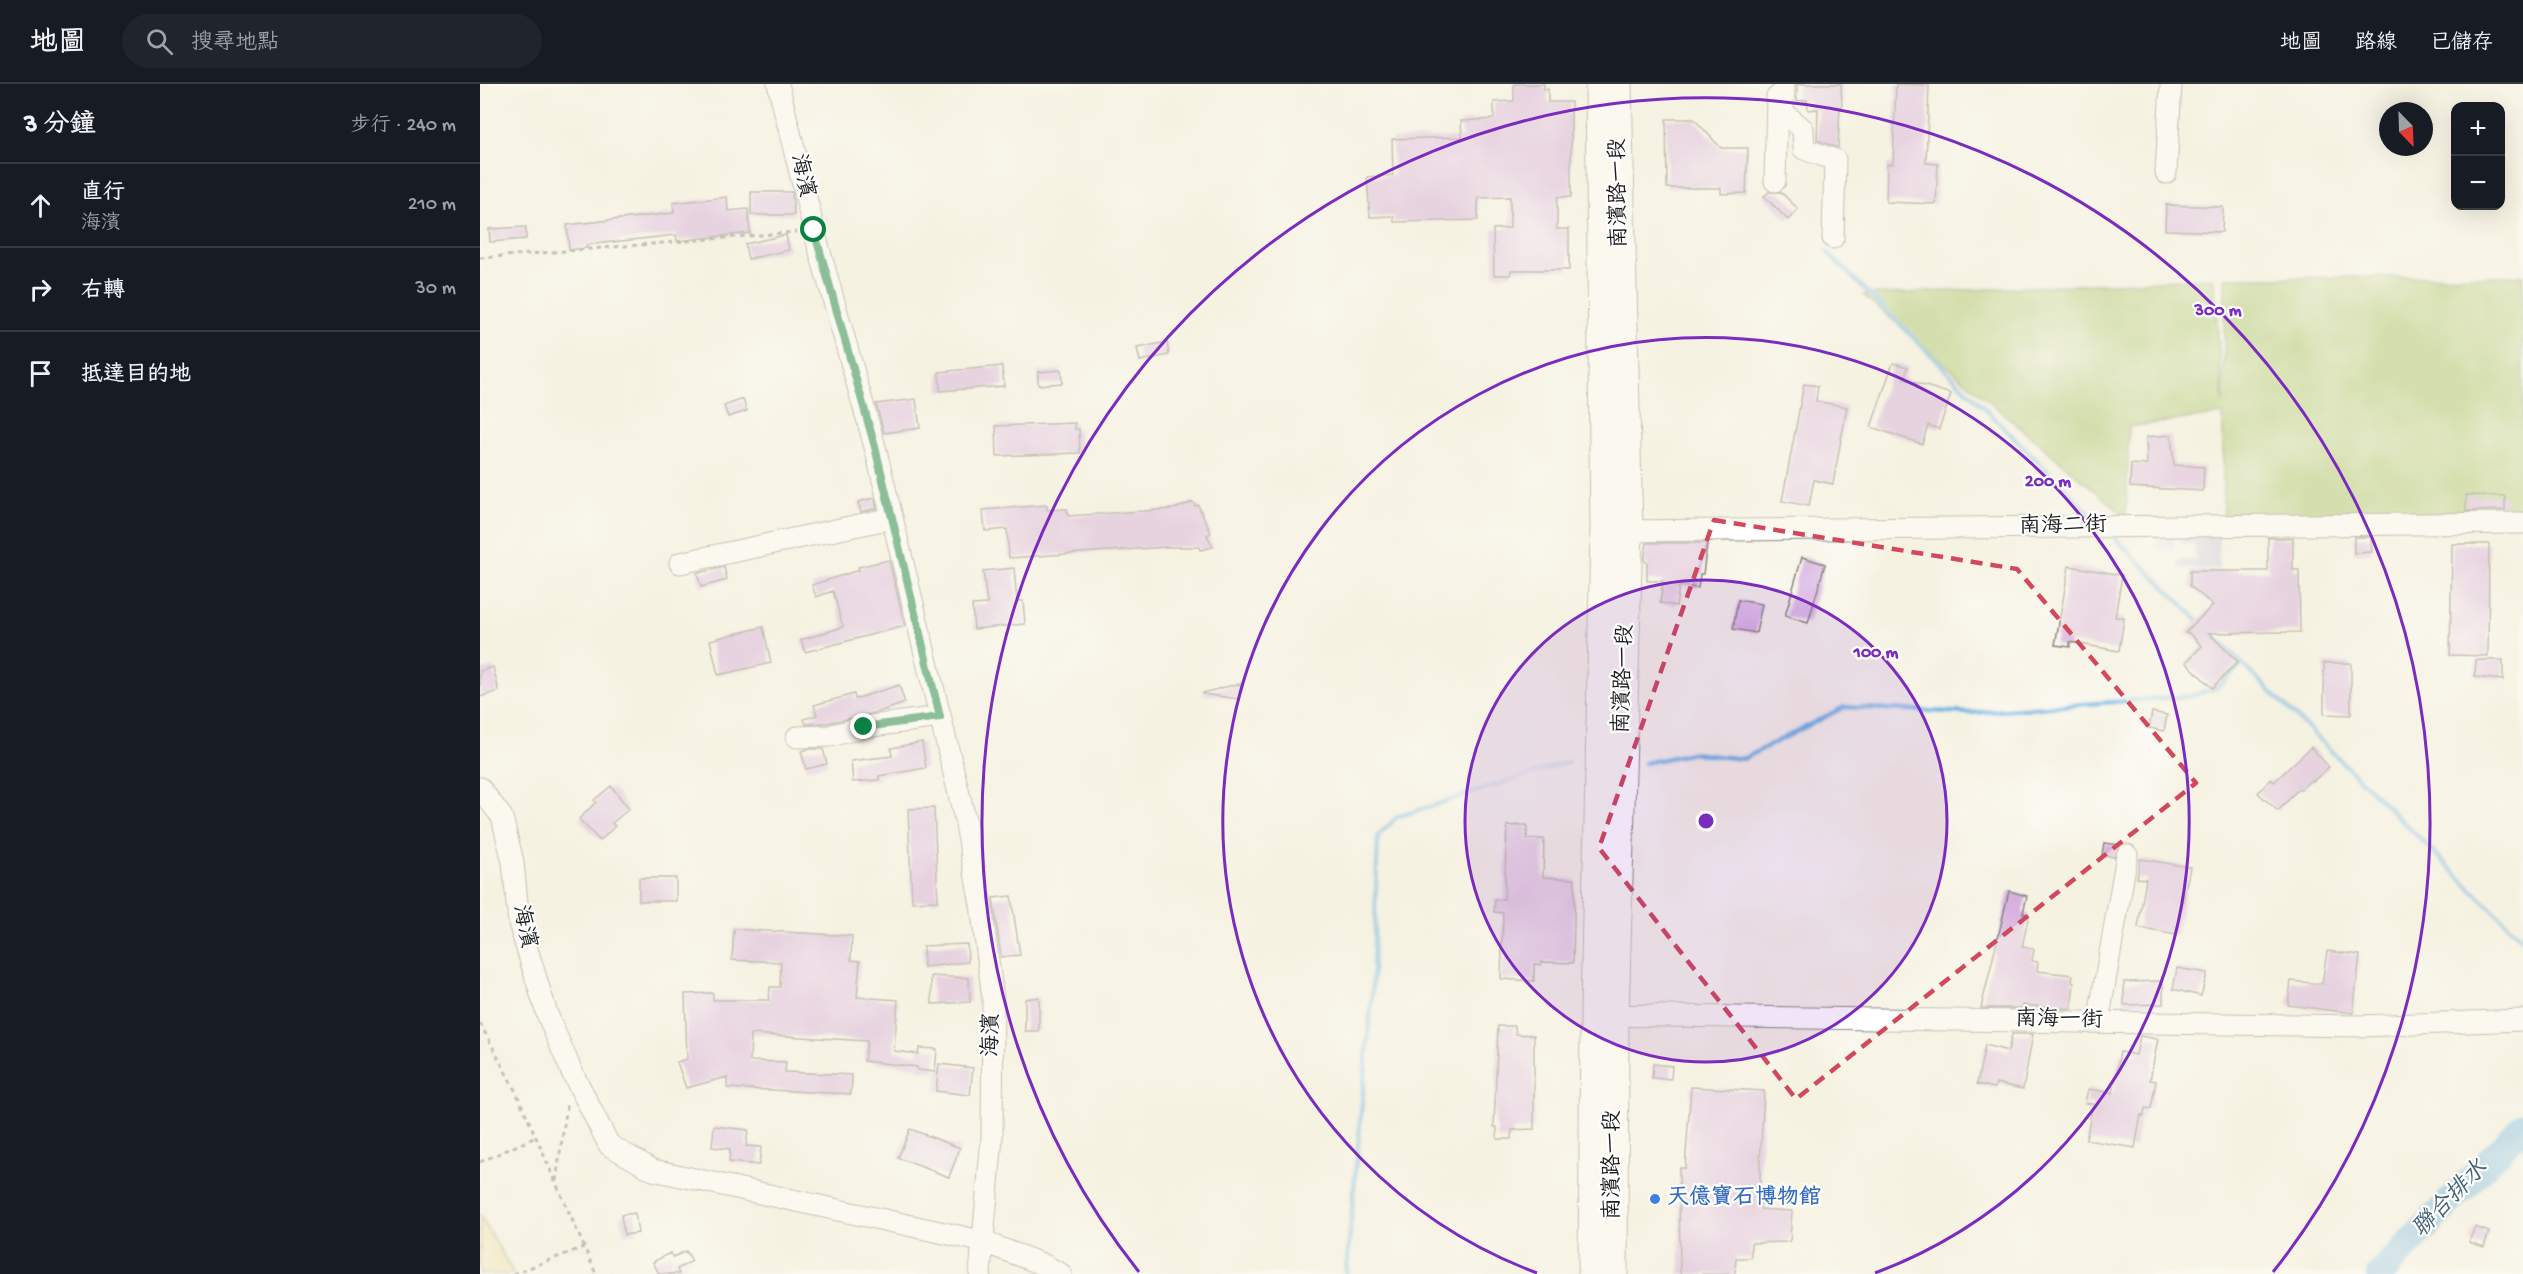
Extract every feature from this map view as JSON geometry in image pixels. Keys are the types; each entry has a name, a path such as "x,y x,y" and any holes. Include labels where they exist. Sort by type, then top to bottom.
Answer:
{"main road":[{"name":"南濱路一段","path":"1599,84 1616,531"},
{"name":"南濱路一段","path":"1592,1274 1604,1015 1616,531 1618,84"},
{"name":"南濱路一段","path":"1604,1015 1614,1274"}],"street":[{"name":"海濱","path":"480,788 502,817 513,862 519,923 547,1014 609,1145 653,1170 981,1241 993,1138 993,999 981,905 940,717 875,447 814,230 778,84"},
{"path":"1775,181 1778,84"},
{"path":"1784,84 1783,112 1803,129 1804,149 1834,160 1833,238"},
{"path":"2166,172 2171,84"},
{"path":"680,563 892,518"},
{"name":"南海二街","path":"1616,531 2523,523"},
{"path":"797,737 830,736 864,727 940,717"},
{"path":"2098,1022 2127,855"},
{"name":"南海一街","path":"1604,1015 2361,1026 2523,1020"},
{"path":"980,1274 981,1241 1042,1264 1061,1274"}],"path":[{"path":"480,258 814,230"},
{"path":"480,1025 517,1094 596,1274"},
{"path":"556,1183 567,1104"},
{"path":"480,1162 536,1137"},
{"path":"513,1274 584,1247"}],"highlighted area":[{"path":"1714,520 2017,569 2196,783 1796,1099 1599,848"}],"shaded area":[{"path":"2219,531 2219,569 2178,569 2178,560 2195,560 2195,544 2180,544 2180,532"},
{"path":"2174,532 2174,551 2156,551 2156,533"}],"green space":[{"path":"2523,276 2523,512 2223,518 2223,414 2129,427 2126,517 1863,295 2214,278 2223,403 2225,278"}],"sand":[{"path":"480,1215 514,1274 480,1274"}],"building":[{"path":"1514,84 1544,84 1544,89 1548,89 1548,102 1571,102 1571,197 1557,197 1557,229 1569,229 1569,270 1511,270 1511,275 1494,275 1493,229 1510,228 1510,197 1478,198 1478,220 1394,222 1394,216 1370,217 1367,177 1393,175 1392,139 1462,137 1461,121 1494,119 1494,102 1514,101"},
{"path":"1797,84 1841,84 1842,106 1840,106 1838,148 1817,140 1818,109 1808,110 1807,100 1797,101"},
{"path":"1896,84 1929,85 1926,163 1938,164 1936,204 1886,202 1887,164 1893,164"},
{"path":"1666,119 1694,119 1721,148 1748,148 1746,193 1721,194 1721,188 1667,188"},
{"path":"751,192 792,192 794,215 751,215"},
{"path":"1769,192 1781,192 1798,209 1788,220 1764,196"},
{"path":"727,197 728,211 748,209 750,233 677,241 676,235 586,245 587,248 569,250 567,225 674,213 673,203"},
{"path":"2166,205 2223,207 2222,232 2165,230"},
{"path":"526,227 526,239 490,242 489,229"},
{"path":"786,235 789,250 748,259 745,244"},
{"path":"1167,342 1169,355 1140,361 1137,348"},
{"path":"1893,363 1908,367 1904,379 1951,394 1939,429 1928,425 1922,444 1871,427"},
{"path":"1002,366 1004,386 940,391 939,372"},
{"path":"1061,370 1062,383 1038,385 1038,372"},
{"path":"1804,384 1818,386 1816,401 1847,407 1833,484 1814,480 1809,506 1782,501"},
{"path":"743,399 747,411 728,417 724,406"},
{"path":"916,399 920,428 884,433 876,404"},
{"path":"1075,423 1075,429 1079,429 1080,453 997,456 996,426"},
{"path":"2171,435 2174,465 2204,467 2203,491 2130,487 2131,464 2147,465 2146,437"},
{"path":"2466,495 2505,496 2505,510 2466,511"},
{"path":"874,498 877,508 861,512 858,502"},
{"path":"1193,502 1195,506 1198,505 1211,533 1207,535 1213,547 1200,550 1199,547 1167,547 1009,558 1007,529 985,531 983,510 1047,505 1047,510 1067,509 1068,516 1174,509"},
{"path":"2354,537 2371,537 2372,552 2354,553"},
{"path":"2268,538 2293,538 2293,570 2299,570 2300,632 2209,633 2238,662 2212,688 2186,662 2202,646 2189,633 2185,633 2213,605 2190,586 2190,571 2268,571"},
{"path":"1647,543 1707,543 1703,574 1700,574 1698,588 1679,586 1676,606 1660,603 1663,581 1647,581 1647,563 1644,560"},
{"path":"2452,544 2489,544 2488,656 2450,655"},
{"path":"1802,557 1825,564 1808,623 1785,616"},
{"path":"889,560 905,626 805,652 801,640 843,627 833,591 816,597 812,585 859,570 858,567"},
{"path":"2069,566 2122,575 2115,617 2124,618 2119,651 2070,642 2070,647 2055,645"},
{"path":"724,567 727,580 701,587 697,573"},
{"path":"1014,568 1017,601 1023,601 1025,624 974,629 972,605 987,604 983,571"},
{"path":"1738,600 1762,604 1756,633 1733,629"},
{"path":"763,627 771,663 718,675 710,640"},
{"path":"2476,660 2503,660 2503,680 2475,677"},
{"path":"2324,663 2351,663 2351,715 2324,714"},
{"path":"493,667 499,691 480,697 480,671"},
{"path":"1241,683 1239,699 1202,694 1202,693"},
{"path":"899,685 905,703 879,712 828,723 806,724 804,719 817,715 814,705 854,694 855,699"},
{"path":"2152,712 2167,715 2164,731 2149,728"},
{"path":"922,742 926,768 879,776 879,780 853,782 851,761 892,756 891,748"},
{"path":"2311,747 2329,767 2313,781 2311,780 2300,790 2299,788 2278,811 2258,793 2271,779 2274,782"},
{"path":"823,749 827,764 806,769 801,751"},
{"path":"611,786 629,809 612,823 615,826 600,841 579,819 596,802 594,800"},
{"path":"934,808 938,901 912,902 908,809"},
{"path":"1527,825 1527,839 1544,839 1543,877 1575,879 1573,963 1541,962 1541,965 1534,964 1534,981 1501,979 1503,913 1494,912 1495,899 1504,899 1507,826"},
{"path":"2104,843 2120,845 2114,857 2102,855"},
{"path":"2140,859 2190,867 2176,935 2138,928 2146,879 2137,878"},
{"path":"639,878 676,878 676,901 639,901"},
{"path":"2009,891 2027,896 2023,913 2029,915 2022,947 2034,949 2032,961 2038,962 2037,971 2073,975 2071,1009 2023,1005 2022,1008 1981,1008"},
{"path":"1011,896 1020,955 1001,957 993,898"},
{"path":"734,929 852,936 851,960 860,961 857,997 898,1000 894,1051 918,1054 919,1048 937,1049 935,1072 917,1070 917,1067 864,1061 867,1041 751,1034 750,1061 786,1062 785,1072 852,1075 851,1094 727,1088 727,1077 686,1088 677,1062 687,1059 685,994 713,993 713,1000 769,1000 770,987 780,987 781,962 732,960"},
{"path":"967,944 968,962 924,967 923,946"},
{"path":"2327,951 2360,955 2353,1013 2288,1005 2291,981 2322,984"},
{"path":"2177,968 2207,973 2201,996 2173,989"},
{"path":"931,976 969,978 970,1002 932,1004"},
{"path":"2163,981 2163,1004 2124,1005 2124,982"},
{"path":"1039,997 1039,1031 1025,1031 1025,999"},
{"path":"1498,1026 1515,1026 1516,1034 1534,1035 1534,1129 1512,1130 1511,1139 1497,1139 1497,1127 1494,1127"},
{"path":"2012,1034 2033,1034 2023,1089 1996,1083 1995,1088 1977,1084 1985,1045 2008,1051"},
{"path":"2140,1036 2158,1039 2150,1080 2156,1081 2151,1109 2145,1108 2144,1116 2141,1115 2135,1148 2086,1140 2093,1104 2085,1103 2088,1089 2113,1093 2120,1052 2136,1055"},
{"path":"939,1064 973,1068 970,1095 936,1091"},
{"path":"1653,1064 1672,1066 1671,1079 1652,1078"},
{"path":"1691,1087 1764,1091 1760,1209 1792,1211 1790,1240 1788,1242 1751,1243 1751,1258 1736,1258 1735,1274 1680,1274 1679,1168 1685,1168"},
{"path":"714,1126 748,1130 746,1146 761,1147 759,1165 729,1162 730,1149 712,1147"},
{"path":"910,1129 960,1148 949,1177 898,1158"},
{"path":"635,1213 638,1233 624,1235 621,1215"},
{"path":"2475,1227 2489,1232 2484,1247 2469,1242"},
{"path":"686,1251 692,1261 677,1269 679,1274 659,1274 653,1262 670,1253 673,1257"}],"waterway":[{"path":"1827,252 2098,521"},
{"path":"2110,533 2202,624"},
{"path":"2208,630 2523,940"},
{"path":"1645,763 1692,753 1743,759 1844,707 1971,713 2191,696 2216,688 2242,664"},
{"path":"1346,1274 1372,996 1378,836 1397,817 1568,762"},
{"name":"聯合排水","path":"2380,1274 2523,1126"}],"place":[{"name":"天億寶石博物館","path":"1655,1199"}],"route":[{"path":"814,230 875,447 940,717 864,727"}]}
